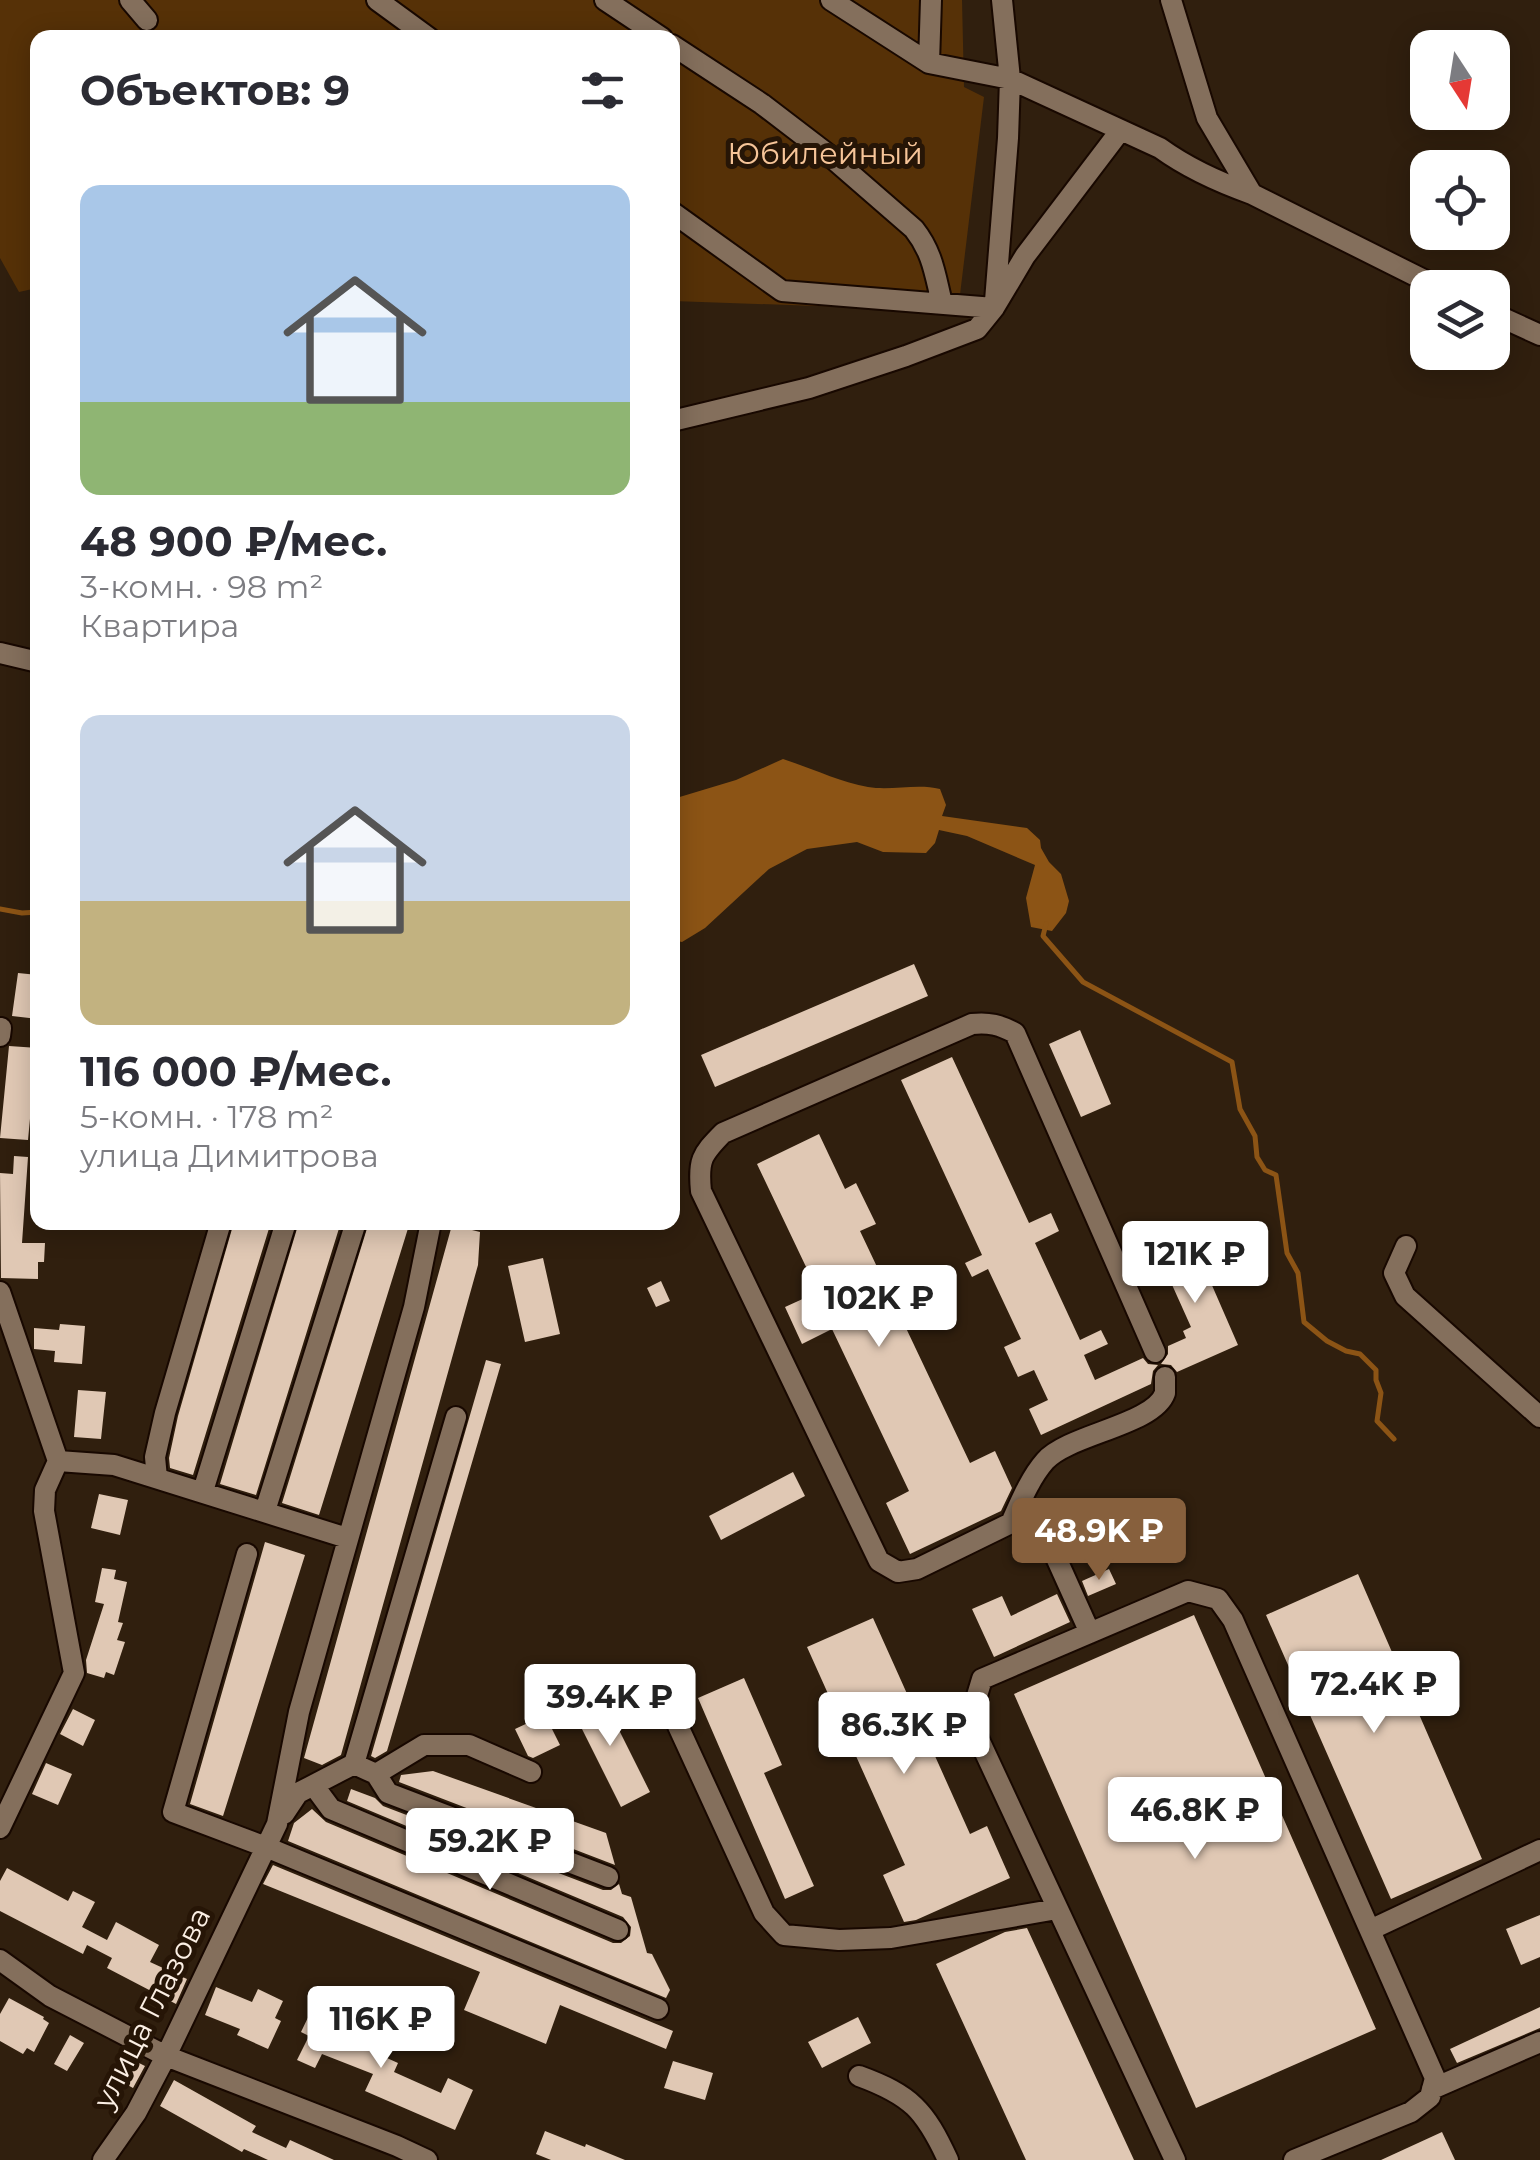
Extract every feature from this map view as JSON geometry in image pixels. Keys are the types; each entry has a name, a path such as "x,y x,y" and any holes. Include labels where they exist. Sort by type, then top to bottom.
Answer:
{"street":[{"path":"130,0 147,20"},
{"path":"377,0 418,30"},
{"path":"605,0 650,30"},
{"path":"831,0 930,62 1010,80 1160,148 1211,179 1252,194 1410,273"},
{"path":"930,62 931,0"},
{"path":"994,308 1010,80 1002,0"},
{"path":"1172,0 1208,118 1252,194"},
{"path":"680,50 762,104 830,156 914,229 932,258 942,304"},
{"path":"680,419 809,388 977,329 1025,256 1120,131"},
{"path":"680,218 782,291 994,308"},
{"path":"1510,322 1540,336"},
{"path":"0,653 30,660"},
{"path":"1090,1633 1040,1522 1017,1520 917,1569 898,1572 879,1561 702,1191 699,1168 704,1152 722,1133 972,1024 1000,1025 1016,1033 1155,1352"},
{"path":"0,1036 1,1028"},
{"path":"157,1478 155,1456 219,1230"},
{"path":"203,1491 284,1230"},
{"path":"264,1511 353,1230"},
{"path":"277,1824 299,1712 414,1307 429,1230"},
{"path":"1406,1246 1394,1273 1405,1296 1540,1417"},
{"path":"0,1292 58,1461 45,1490 44,1511 74,1673 0,1828"},
{"path":"1010,1523 1046,1460 1074,1442 1123,1424 1156,1406 1165,1392 1166,1377"},
{"path":"277,1824 298,1793 354,1764 456,1417"},
{"path":"58,1461 114,1465 347,1538"},
{"path":"247,1554 172,1812 658,2009"},
{"path":"1174,2160 974,1730 982,1679 1188,1591 1218,1599 1233,1620 1435,2078 1430,2097 1411,2112 1294,2160"},
{"path":"678,1726 764,1912 784,1935 839,1940 891,1938 1058,1908"},
{"path":"376,1774 424,1745 469,1745 531,1772"},
{"path":"354,1764 376,1774 388,1793 608,1877"},
{"path":"314,1786 331,1810 618,1930"},
{"name":"улица Глазова","path":"103,2160 136,2113 166,2056 277,1824"},
{"path":"1370,1930 1540,1850"},
{"path":"0,1960 50,1996 166,2056 427,2160"},
{"path":"1432,2090 1540,2042"},
{"path":"859,2076 888,2086 919,2108 948,2160"}],"green space":[{"name":"Юбилейный","path":"0,0 962,0 964,87 984,97 958,311 680,301 680,30 30,30 30,290 19,292 0,258"}],"shaded area":[{"path":"783,759 868,787 940,789 946,805 942,816 1027,828 1040,840 1049,862 1061,874 1069,901 1066,913 1052,931 1031,927 1026,898 1035,865 967,836 939,830 926,853 883,852 857,842 807,849 769,869 705,928 680,942 680,797 736,780"}],"building":[{"path":"914,964 928,996 715,1087 701,1055"},
{"path":"18,973 30,974 30,1018 12,1016"},
{"path":"1080,1030 1111,1104 1081,1117 1049,1044"},
{"path":"9,1046 30,1047 28,1140 0,1138"},
{"path":"952,1057 1029,1223 1051,1213 1059,1231 1035,1243 1080,1340 1101,1330 1108,1344 1084,1355 1095,1380 1143,1358 1148,1364 1158,1365 1151,1384 1041,1435 1029,1409 1048,1400 1034,1370 1018,1377 1004,1347 1021,1339 988,1269 972,1277 965,1263 982,1255 901,1080"},
{"path":"819,1134 845,1189 856,1183 876,1224 860,1231 970,1463 995,1451 1012,1488 1001,1511 910,1554 886,1503 909,1491 832,1329 802,1344 785,1307 818,1292 757,1164"},
{"path":"14,1156 28,1157 22,1243 45,1243 44,1262 38,1262 38,1279 1,1278 0,1173 13,1174"},
{"path":"1187,1228 1238,1345 1177,1372 1171,1365 1161,1364 1168,1346 1186,1338 1183,1331 1191,1327 1160,1258 1171,1253 1164,1238"},
{"path":"232,1230 269,1230 193,1475 170,1468 178,1416"},
{"path":"297,1230 339,1230 256,1495 220,1484"},
{"path":"367,1230 408,1230 319,1515 282,1503"},
{"path":"451,1230 480,1232 478,1265 341,1755 322,1765 304,1758"},
{"path":"543,1258 560,1334 525,1342 508,1266"},
{"path":"661,1281 670,1301 656,1307 647,1288"},
{"path":"60,1324 85,1326 82,1364 54,1362 55,1351 34,1349 34,1328 59,1330"},
{"path":"486,1360 501,1364 387,1751 375,1758 371,1756"},
{"path":"78,1390 106,1392 101,1439 74,1437"},
{"path":"793,1472 805,1496 721,1540 709,1516"},
{"path":"99,1494 128,1500 120,1535 91,1528"},
{"path":"265,1542 305,1555 223,1816 190,1804"},
{"path":"102,1568 116,1570 114,1579 127,1582 118,1622 123,1623 117,1640 125,1642 114,1675 106,1672 104,1678 87,1673 86,1660 104,1604 95,1602"},
{"path":"1109,1569 1116,1584 1088,1596 1082,1581"},
{"path":"1358,1574 1482,1859 1391,1899 1266,1615"},
{"path":"1057,1594 1070,1622 994,1657 972,1609 1002,1596 1011,1616"},
{"path":"1194,1615 1376,2029 1196,2108 1014,1694"},
{"path":"873,1618 970,1834 987,1826 1010,1878 904,1922 883,1875 905,1865 807,1647"},
{"path":"744,1678 782,1765 764,1773 814,1886 785,1899 698,1698"},
{"path":"600,1692 650,1792 621,1807 571,1707"},
{"path":"73,1709 95,1720 83,1746 60,1734"},
{"path":"545,1715 560,1745 533,1758 528,1756 515,1729"},
{"path":"46,1763 72,1774 58,1805 32,1794"},
{"path":"433,1771 606,1833 615,1865 399,1782 401,1775"},
{"path":"351,1789 375,1798 383,1806 603,1890 619,1884 622,1894 631,1897 647,1953 652,1954 670,1990 666,1998 288,1841 294,1823 312,1809 326,1822 613,1943 621,1943 630,1936 631,1927 623,1917 347,1801"},
{"path":"273,1865 673,2031 666,2049 560,2005 546,2044 464,2010 480,1972 263,1884"},
{"path":"7,1868 68,1901 73,1891 95,1902 82,1927 107,1940 116,1922 159,1945 150,1962 187,1979 176,2004 107,1968 112,1958 87,1945 83,1954 0,1911 0,1881"},
{"path":"1540,1915 1540,1957 1521,1965 1506,1929"},
{"path":"1027,1928 1134,2160 1026,2160 936,1964 1005,1932"},
{"path":"216,1987 252,2002 258,1989 283,2001 275,2018 281,2021 268,2049 237,2035 240,2029 205,2015"},
{"path":"9,1998 49,2023 34,2052 27,2048 23,2054 0,2041 0,2014"},
{"path":"314,2005 339,2017 337,2022 363,2032 358,2045 398,2063 394,2072 441,2093 448,2078 473,2090 455,2130 365,2091 373,2074 322,2054 315,2068 297,2060 309,2036 301,2032"},
{"path":"1540,2007 1540,2028 1457,2063 1450,2049"},
{"path":"858,2017 871,2043 822,2068 808,2042"},
{"path":"70,2035 84,2043 67,2071 54,2064"},
{"path":"123,2055 145,2066 133,2088 111,2076"},
{"path":"673,2061 713,2073 705,2100 664,2088"},
{"path":"174,2080 256,2126 252,2132 286,2148 290,2140 334,2160 268,2160 244,2149 242,2152 160,2106"},
{"path":"545,2131 625,2160 551,2160 536,2154"},
{"path":"1442,2132 1455,2160 1381,2160"}],"waterway":[{"path":"0,909 30,912"},
{"path":"1046,924 1043,936 1083,982 1232,1062 1240,1109 1255,1136 1257,1157 1265,1170 1276,1175 1287,1253 1298,1273 1304,1322 1327,1341 1360,1354 1376,1370 1381,1393 1377,1421 1394,1439"}]}
